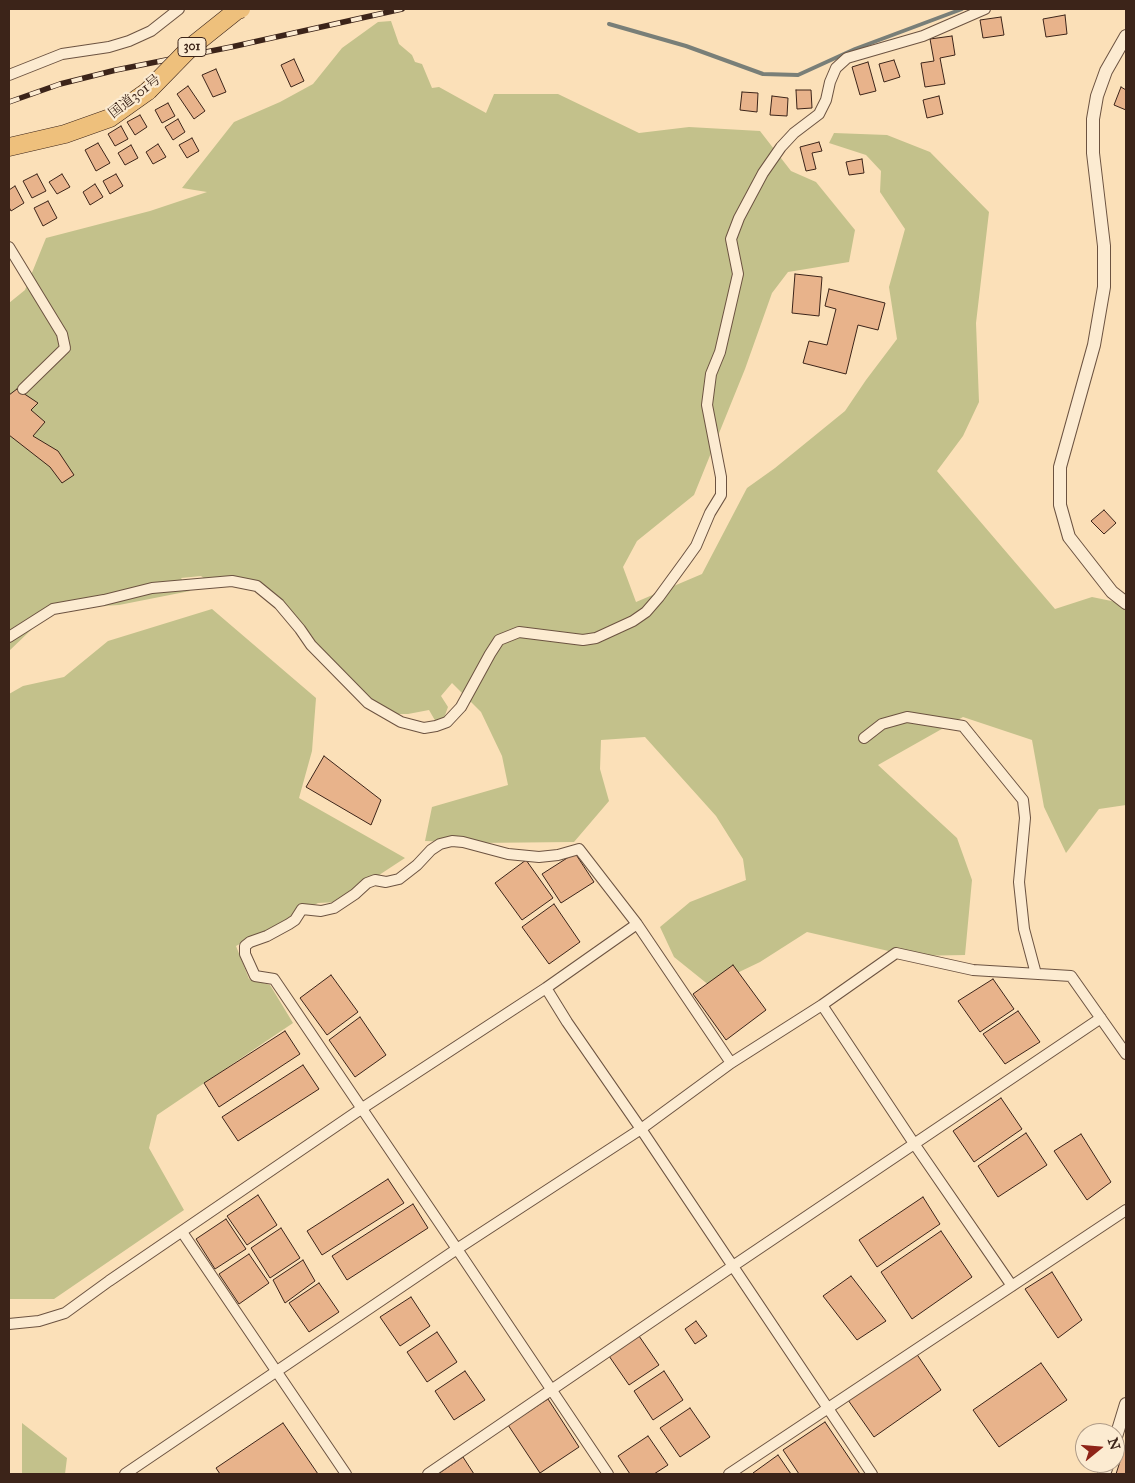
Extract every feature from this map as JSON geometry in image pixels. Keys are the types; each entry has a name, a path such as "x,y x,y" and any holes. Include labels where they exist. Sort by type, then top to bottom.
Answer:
{"highway":[{"name":"国道301号","path":"9,147 65,134 110,118 148,91 192,47 241,9"}],"street":[{"path":"9,74 62,54 129,41 151,31 178,9"},
{"path":"9,637 53,609 104,600 152,588 232,581 257,586 279,604 311,645 368,703 401,722 424,728 448,722 461,707 499,640 519,632 583,640 596,638 633,621 646,612 659,597 696,546 710,513 721,495 721,477 707,405 711,374 720,352 738,274 731,239 739,218 763,173 781,147 794,133 819,114 826,100 830,82 836,68 847,58 923,36 985,9"},
{"path":"1126,36 1106,71 1097,96 1093,119 1093,153 1104,246 1104,287 1094,345 1060,467 1060,505 1069,537 1112,592 1126,603"},
{"path":"9,247 62,334 65,348 23,388"},
{"path":"864,738 882,724 907,717 963,726 1023,800 1025,818 1018,882 1024,929 1036,974"},
{"path":"608,1474 274,979 255,976 245,954 245,946 290,924 302,909 321,911 334,908 355,894 367,883 375,880 386,882 399,879 440,844 452,841 464,842 508,854 538,857 579,849 637,924 731,1063"},
{"path":"9,1324 39,1321 65,1313 361,1109 546,988 637,924"},
{"path":"125,1474 457,1248 641,1129 731,1063 896,953 973,970 1071,976 1126,1054"},
{"path":"546,988 567,1022 872,1474"},
{"path":"822,1004 914,1145 1012,1286"},
{"path":"428,1474 1101,1018"},
{"path":"729,1474 1126,1210"},
{"path":"182,1232 346,1474"},
{"path":"1120,1423 1126,1404"}],"shaded area":[{"path":"391,21 399,44 412,55 415,62 422,64 432,88 439,87 486,113 494,94 558,94 639,133 689,127 760,131 791,171 816,182 855,230 849,262 788,272 772,293 745,369 694,495 637,541 623,567 636,602 702,574 747,488 775,468 845,411 897,339 889,287 905,229 880,192 881,171 866,155 829,143 834,133 887,135 930,152 989,212 976,323 979,402 963,436 937,471 1055,609 1092,597 1126,604 1126,805 1099,809 1066,853 1044,807 1032,740 963,717 878,765 957,838 972,880 965,955 910,956 807,932 760,962 710,986 674,957 660,927 690,902 746,880 743,859 716,816 645,737 601,740 600,769 609,801 574,842 474,843 425,841 432,807 508,785 502,756 481,712 452,683 441,696 448,707 440,729 429,710 408,714 390,714 363,694 340,672 266,587 209,582 201,576 181,578 190,591 119,605 53,609 9,651 9,303 25,290 46,238 150,211 207,192 182,188 234,122 280,102 313,84 342,48 378,22"},
{"path":"212,609 316,698 312,751 299,798 405,858 338,902 318,903 236,946 249,979 270,985 293,1023 157,1115 149,1148 184,1210 54,1299 9,1299 9,694 23,686 64,677 108,641"},
{"path":"22,1423 67,1458 65,1474 22,1474"}],"building":[{"path":"1065,15 1067,34 1046,37 1043,19"},
{"path":"1001,17 1004,35 983,38 980,20"},
{"path":"952,36 955,55 940,58 945,84 925,87 921,63 934,61 930,39"},
{"path":"294,59 304,81 291,87 281,65"},
{"path":"894,60 900,77 884,82 879,64"},
{"path":"868,62 876,91 860,95 852,67"},
{"path":"216,69 226,92 213,97 202,75"},
{"path":"188,86 205,111 194,119 177,94"},
{"path":"1121,87 1126,90 1126,110 1114,105"},
{"path":"796,90 811,90 812,108 797,109"},
{"path":"742,92 758,93 757,112 740,110"},
{"path":"772,96 788,98 787,116 770,115"},
{"path":"939,96 943,114 927,118 923,100"},
{"path":"168,103 175,116 162,123 155,110"},
{"path":"140,115 147,127 135,135 127,122"},
{"path":"178,119 185,132 173,140 165,127"},
{"path":"121,126 128,139 115,146 108,134"},
{"path":"192,138 199,151 187,158 179,145"},
{"path":"819,142 822,151 812,153 816,169 806,171 800,147"},
{"path":"98,143 110,163 96,171 85,150"},
{"path":"158,144 166,157 153,164 146,152"},
{"path":"131,145 138,158 125,165 118,153"},
{"path":"862,159 864,173 849,175 846,162"},
{"path":"37,174 46,191 32,198 23,181"},
{"path":"62,174 70,187 57,194 49,182"},
{"path":"116,174 123,186 110,194 103,181"},
{"path":"95,184 103,197 90,205 83,192"},
{"path":"15,186 24,203 11,211 9,207 9,190"},
{"path":"48,201 57,218 43,226 34,208"},
{"path":"795,274 822,277 819,316 792,313"},
{"path":"829,289 885,303 878,330 858,325 846,374 803,363 809,341 827,345 836,309 825,306"},
{"path":"17,389 38,403 31,410 45,422 33,436 58,451 74,475 62,483 50,467 9,435 9,395"},
{"path":"1104,510 1116,523 1104,534 1091,521"},
{"path":"324,756 381,800 371,825 306,787"},
{"path":"575,853 594,882 561,903 542,874"},
{"path":"526,860 553,898 522,920 495,883"},
{"path":"554,904 580,942 549,964 522,927"},
{"path":"733,965 766,1010 726,1040 693,994"},
{"path":"331,975 358,1012 327,1035 300,998"},
{"path":"993,979 1014,1009 980,1032 958,1001"},
{"path":"1018,1011 1040,1042 1005,1064 983,1034"},
{"path":"360,1017 386,1055 355,1077 329,1040"},
{"path":"285,1031 300,1054 219,1107 204,1083"},
{"path":"303,1065 319,1089 238,1141 222,1117"},
{"path":"1001,1098 1022,1129 974,1162 953,1131"},
{"path":"1026,1133 1047,1165 998,1197 978,1166"},
{"path":"1081,1134 1111,1182 1087,1200 1054,1151"},
{"path":"388,1179 404,1203 322,1255 307,1231"},
{"path":"258,1195 277,1225 247,1245 227,1216"},
{"path":"923,1197 940,1224 877,1267 859,1240"},
{"path":"413,1204 428,1228 347,1280 332,1256"},
{"path":"226,1219 246,1249 215,1269 196,1239"},
{"path":"281,1228 300,1258 270,1278 251,1248"},
{"path":"941,1231 972,1277 912,1319 881,1272"},
{"path":"249,1254 269,1283 239,1304 219,1274"},
{"path":"303,1260 315,1281 285,1303 273,1280"},
{"path":"1052,1272 1082,1320 1058,1338 1025,1289"},
{"path":"851,1276 886,1321 857,1340 823,1296"},
{"path":"319,1283 339,1312 309,1332 289,1303"},
{"path":"411,1297 430,1326 400,1346 380,1317"},
{"path":"696,1321 707,1336 695,1344 685,1329"},
{"path":"437,1332 457,1362 427,1382 407,1352"},
{"path":"639,1336 659,1365 629,1385 609,1356"},
{"path":"916,1353 941,1390 874,1437 848,1400"},
{"path":"1041,1363 1067,1400 999,1447 973,1410"},
{"path":"465,1371 485,1400 454,1420 435,1391"},
{"path":"664,1371 683,1400 653,1420 634,1391"},
{"path":"548,1399 579,1447 540,1473 508,1425"},
{"path":"690,1408 710,1437 680,1457 660,1428"},
{"path":"825,1422 860,1474 799,1474 783,1450"},
{"path":"283,1423 318,1474 220,1474 216,1468"},
{"path":"648,1436 668,1465 654,1474 630,1474 618,1456"},
{"path":"1126,1443 1126,1474 1116,1474 1125,1473"},
{"path":"778,1455 791,1474 753,1473"},
{"path":"463,1457 474,1474 438,1474"}],"waterway":[{"path":"609,24 686,46 763,74 798,75 855,49 962,9"}],"railway":[{"path":"9,102 60,84 116,70 402,9"}]}
